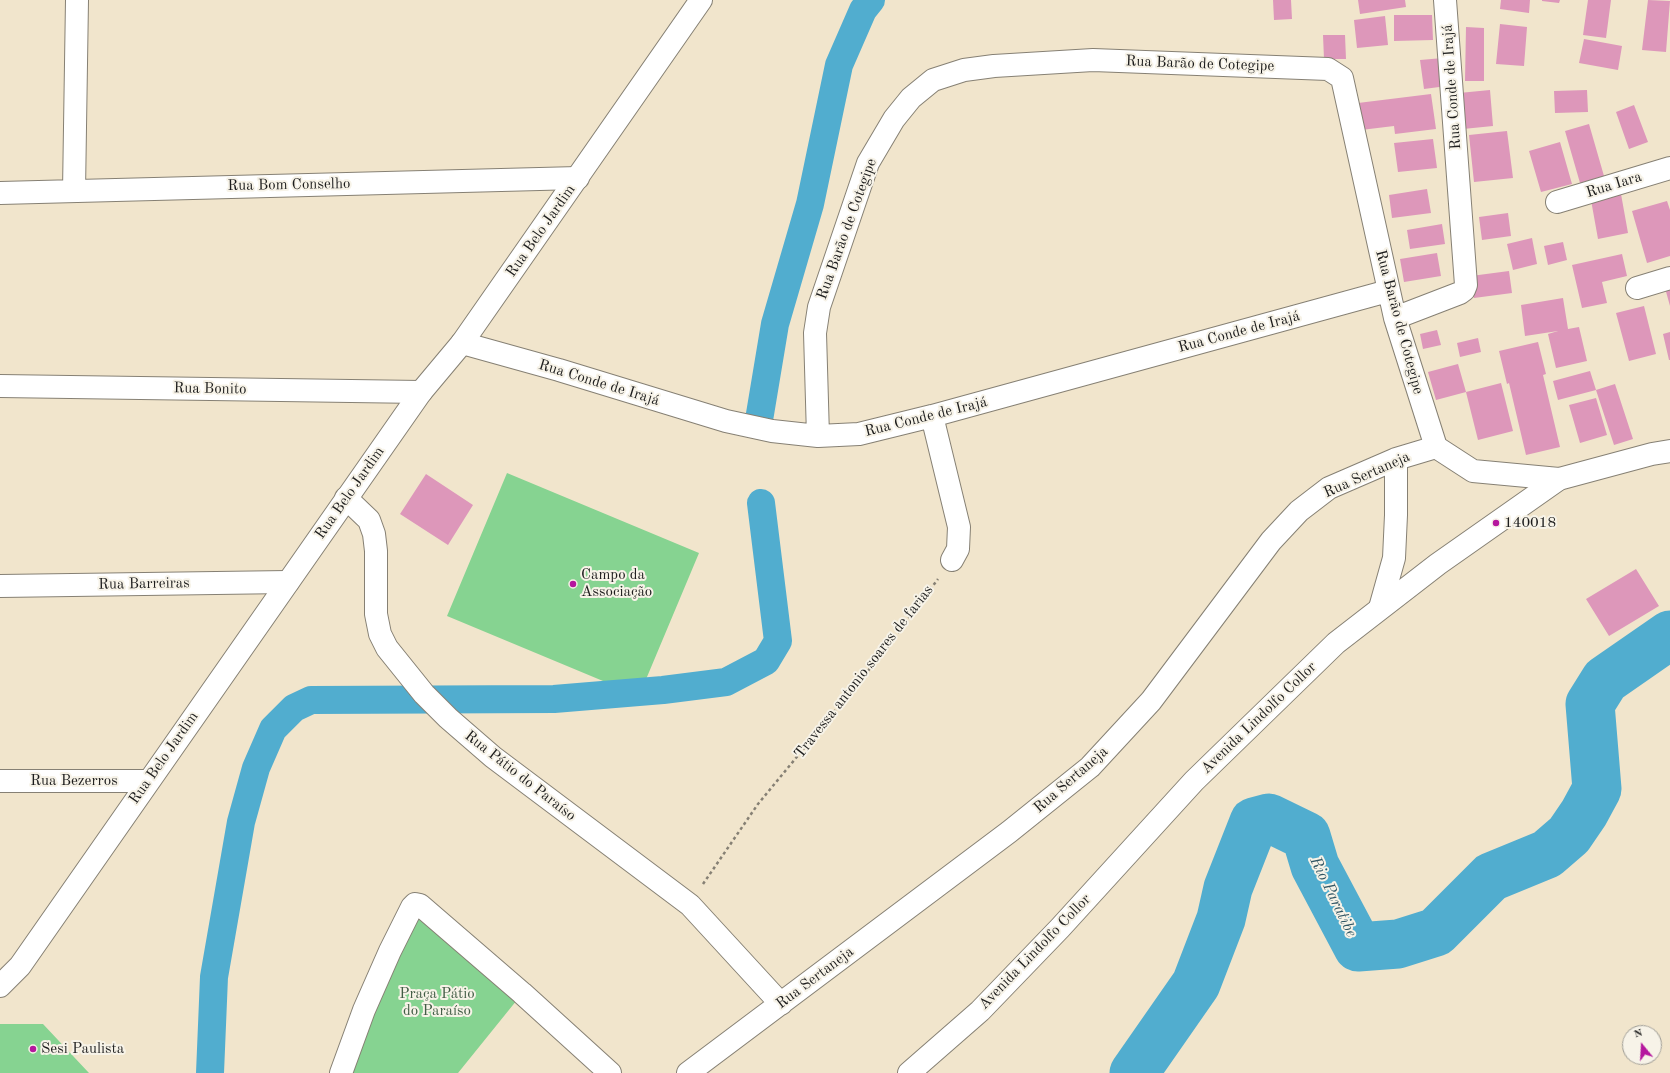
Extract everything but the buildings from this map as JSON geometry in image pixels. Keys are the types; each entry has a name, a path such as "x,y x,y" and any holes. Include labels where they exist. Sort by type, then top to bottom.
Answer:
{"street":[{"path":"74,191 77,0"},
{"name":"Rua Belo Jardim","path":"0,986 20,966 346,498 421,392 462,343 701,0"},
{"name":"Rua Conde de Irajá","path":"1395,318 1460,293 1464,290 1466,285 1445,0"},
{"name":"Rua Barão de Cotegipe","path":"818,436 815,333 818,313 868,163 894,119 911,98 934,80 964,70 994,66 1093,60 1328,69 1342,78 1388,291 1395,318 1436,447"},
{"name":"Rua Iara","path":"1557,202 1670,168"},
{"name":"Rua Bom Conselho","path":"0,193 578,178"},
{"path":"1637,288 1670,278"},
{"name":"Rua Conde de Irajá","path":"462,343 559,370 726,421 772,431 818,436 859,434 932,416 1388,291"},
{"name":"Rua Bonito","path":"0,386 421,392"},
{"path":"932,416 959,527 958,549 952,560"},
{"path":"1436,447 1473,471 1559,479"},
{"name":"Rua Sertaneja","path":"688,1073 1009,832 1090,767 1151,701 1271,541 1299,511 1329,488 1396,459 1436,447"},
{"name":"Avenida Lindolfo Collor","path":"909,1073 980,1011 1060,928 1194,781 1336,643 1438,564 1559,479 1652,454 1670,451"},
{"path":"1380,608 1394,558 1396,459"},
{"name":"Rua Pátio do Paraíso","path":"346,498 369,520 374,534 376,551 376,614 380,634 387,648 424,694 448,718 493,757 690,904 781,1004"},
{"name":"Rua Barreiras","path":"0,586 288,582"},
{"name":"Rua Bezerros","path":"0,781 148,781"},
{"path":"341,1073 364,1010 390,951 412,907 415,904 420,905 516,988 610,1073"}],"path":[{"name":"Travessa antonio soares de farias","path":"690,904 758,804 886,649 952,560"}],"green space":[{"name":"Campo da Associação","path":"507,473 699,553 639,696 447,616"},
{"name":"Praça Pátio do Paraíso","path":"415,905 521,995 458,1073 347,1073"},
{"name":"Sesi Paulista","path":"0,1024 43,1024 89,1073 0,1073"}],"waterway":[{"path":"759,420 775,324 810,204 839,65 863,10 871,0"},
{"path":"210,1073 214,977 241,822 256,768 273,729 294,708 311,700 554,699 663,690 726,682 766,661 778,641 761,503"},
{"name":"Rio Paratibe","path":"1134,1073 1196,984 1221,919 1228,888 1254,822 1269,818 1306,836 1315,866 1358,947 1398,944 1436,932 1491,877 1547,854 1569,835 1584,813 1597,789 1590,704 1605,680 1670,635"}],"place":[{"name":"140018","path":"1496,523"},
{"name":"Campo da Associação","path":"573,584"},
{"name":"Sesi Paulista","path":"33,1049"}]}
